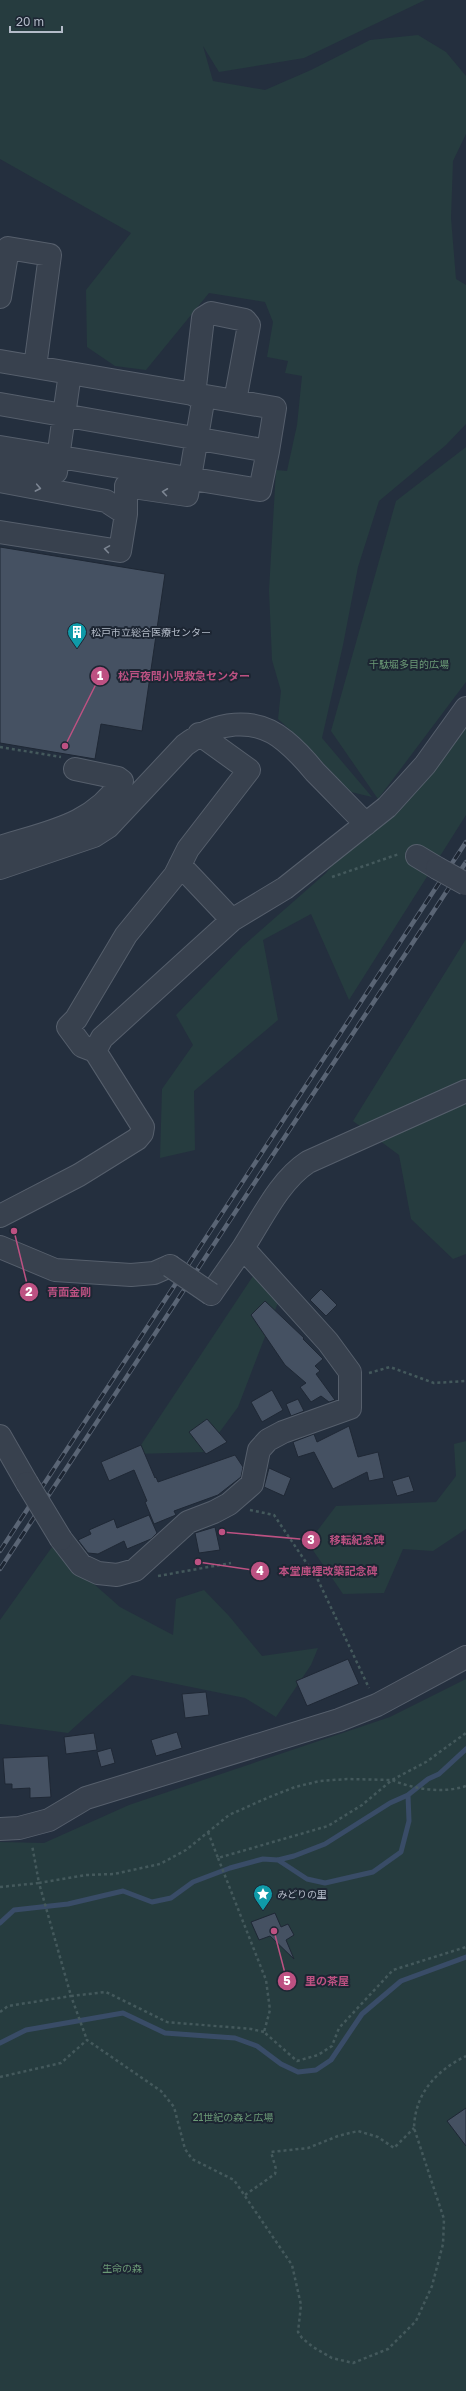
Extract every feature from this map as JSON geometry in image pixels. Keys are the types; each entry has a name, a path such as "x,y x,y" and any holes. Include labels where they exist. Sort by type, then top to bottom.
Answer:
{"street":[{"path":"0,298 8,248 50,255 35,367"},
{"path":"0,532 120,551 126,514 126,486 187,495 197,438 203,318 211,313 245,320 248,325 235,401"},
{"path":"0,361 275,408 260,490 58,458 0,447"},
{"path":"0,462 56,472 70,373"},
{"path":"0,404 268,451"},
{"path":"0,481 106,501 126,514"},
{"path":"95,1051 102,1038 232,920 285,888 388,807 425,765 466,708"},
{"path":"0,868 94,836 108,827 184,745 199,734 218,726 232,724 247,724 274,732 286,741 366,824"},
{"path":"0,1216 79,1176 137,1139 142,1133 143,1126 95,1051 82,1046 68,1027 76,1019 126,935 175,875 188,849 249,770 199,734"},
{"path":"0,847 81,821 98,809 122,781 118,778 72,764"},
{"path":"417,856 466,884"},
{"path":"180,865 232,920"},
{"path":"0,1247 55,1270 131,1275 154,1274 170,1266 211,1294 288,1179 298,1168 308,1162 466,1091"},
{"path":"0,1436 26,1483 61,1539 81,1565 98,1573 117,1575 135,1570 188,1522 214,1512 229,1504 252,1484 260,1450 268,1440 283,1432 350,1408 350,1376 328,1342 243,1248"},
{"path":"0,1829 29,1825 49,1820 86,1798 316,1728 377,1705 466,1657"}],"path":[{"path":"0,747 72,764"},
{"path":"329,878 401,854 417,856"},
{"path":"350,1376 390,1367 434,1383 466,1381"},
{"path":"229,1504 238,1508 274,1514 318,1580 377,1705"},
{"path":"156,1576 231,1563"},
{"path":"218,1858 328,1826 362,1805 392,1780 426,1762 466,1733"},
{"path":"0,1887 39,1883 86,1875 114,1874 160,1864 186,1850 229,1816 295,1788 320,1781 347,1779 392,1780 410,1787 426,1789 454,1789 466,1786"},
{"path":"29,1825 39,1883 46,1910 71,1996 86,2040 162,2091 174,2107 185,2150 192,2159 234,2180 292,2265 301,2304 298,2332 302,2338 332,2358 356,2363 388,2349 416,2321 432,2286 443,2244 444,2219 414,2128 418,2105 425,2088 436,2075 466,2056"},
{"path":"208,1832 266,1980 270,2010 264,2032"},
{"path":"0,2012 8,2006 106,1992 167,2022 252,2029 264,2032 297,2061 318,2055 332,2046 339,2028 393,1970 466,1948"},
{"path":"0,2077 61,2063 86,2040"},
{"path":"245,2195 275,2174 276,2168 271,2152 308,2148 338,2136 358,2131 378,2137 394,2148 414,2128"}],"green space":[{"path":"0,0 425,0 304,58 219,72 203,46 213,81 265,90 311,70 370,40 418,35 446,52 466,76 466,134 453,161 451,218 456,279 466,285 466,424 446,445 379,501 358,567 343,645 322,738 372,797 351,792 297,736 278,719 281,691 272,660 269,590 276,470 287,471 297,425 302,376 285,373 288,361 267,357 273,322 265,302 209,293 146,370 115,366 87,347 86,290 131,233 0,159"},
{"name":"千駄堀多目的広場","path":"466,447 466,682 378,799 331,731 396,501"},
{"path":"466,696 466,815 349,1000 311,914 263,940 278,1020 194,1091 195,1150 160,1158 162,1089 193,1045 176,1015 243,946 326,873"},
{"path":"466,939 466,1254 453,1259 411,1219 399,1155 353,1121"},
{"path":"255,1273 279,1300 238,1407 205,1452 135,1454"},
{"path":"466,1441 466,1529 433,1551 403,1549 384,1593 343,1594 308,1543 336,1506 436,1502 456,1476 454,1444"},
{"path":"52,1547 120,1607 173,1635 176,1599 204,1590 229,1616 262,1656 318,1648 311,1665 276,1717 245,1698 132,1675 68,1733 0,1724 0,1620"},
{"name":"21世紀の森と広場","path":"466,1679 466,2391 0,2391 0,1842 44,1843 129,1805 390,1717"}],"building":[{"name":"松戸市立総合医療センター","path":"0,547 165,574 142,731 101,724 95,759 0,743"},
{"path":"321,1289 337,1305 326,1316 310,1300"},
{"path":"265,1301 304,1338 303,1339 323,1359 315,1366 320,1371 316,1374 335,1400 329,1402 321,1396 311,1402 300,1387 306,1383 285,1365 251,1315"},
{"path":"272,1390 283,1410 262,1422 251,1402"},
{"path":"298,1399 304,1411 291,1416 286,1404"},
{"path":"207,1419 227,1442 206,1454 189,1432"},
{"path":"349,1426 358,1457 378,1452 384,1478 369,1481 367,1472 333,1489 314,1452 298,1457 293,1442 314,1434 317,1442"},
{"path":"141,1445 158,1482 235,1455 243,1467 241,1477 218,1495 174,1511 176,1515 154,1524 145,1502 147,1501 134,1470 109,1481 101,1462"},
{"path":"269,1468 291,1478 284,1496 264,1487"},
{"path":"409,1476 414,1491 397,1496 392,1481"},
{"path":"149,1515 157,1533 151,1539 127,1549 124,1541 98,1554 88,1553 78,1540 91,1534 89,1530 114,1519 117,1528"},
{"path":"215,1527 220,1550 199,1553 195,1533"},
{"path":"348,1659 359,1684 307,1706 296,1681"},
{"path":"206,1692 209,1715 185,1718 182,1694"},
{"path":"177,1732 182,1748 156,1756 151,1740"},
{"path":"94,1733 97,1750 66,1754 64,1737"},
{"path":"111,1748 115,1763 101,1767 97,1752"},
{"path":"48,1756 51,1797 30,1798 30,1788 12,1789 12,1784 5,1784 3,1758"},
{"path":"275,1913 281,1927 288,1924 294,1935 286,1940 294,1959 270,1936 259,1940 251,1922"},
{"path":"466,2108 466,2146 447,2121"}],"waterway":[{"path":"0,1923 14,1910 68,1904 123,1891 152,1902 171,1898 193,1882 230,1868 263,1859 278,1860 294,1856 325,1844 390,1803 408,1795 428,1779 439,1774 466,1749"},
{"path":"278,1860 307,1879 325,1883 373,1872 401,1852 409,1821 408,1795"},
{"path":"0,2043 26,2030 123,2013 165,2033 235,2038 257,2046 281,2064 298,2072 316,2070 331,2060 362,2014 401,1981 466,1957"}],"railway":[{"path":"0,1551 466,842"},
{"path":"0,1569 466,862"}],"place":[{"name":"松戸市立総合医療センター","path":"77,649"},
{"name":"松戸夜間小児救急センター","path":"65,746"},
{"name":"青面金剛","path":"14,1231"},
{"name":"移転紀念碑","path":"222,1532"},
{"name":"本堂庫裡改築記念碑","path":"198,1562"},
{"name":"みどりの里","path":"263,1911"},
{"name":"里の茶屋","path":"274,1931"}],"park label":[{"name":"生命の森","path":"122,2268"}]}
